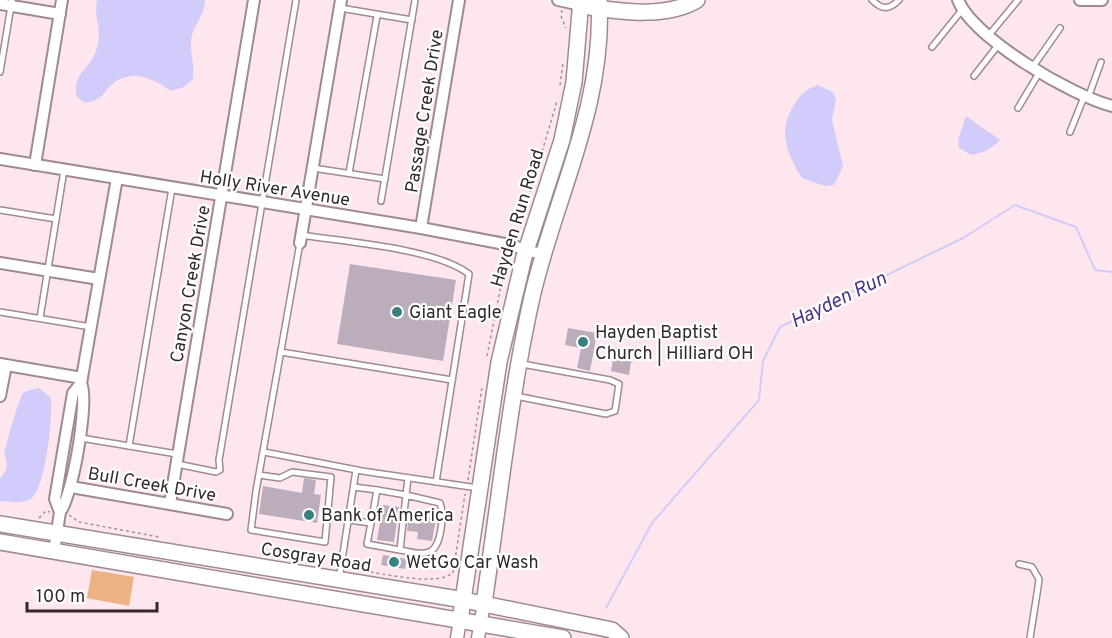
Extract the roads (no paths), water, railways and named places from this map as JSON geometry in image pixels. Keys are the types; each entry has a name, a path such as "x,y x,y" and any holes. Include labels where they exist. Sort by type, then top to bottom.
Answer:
{"main road":[{"path":"581,3 643,12 671,9 697,0"},
{"name":"Hayden Run Road","path":"460,620 499,362 526,250 562,140 574,82 581,3"},
{"name":"Hayden Run Road","path":"484,603 520,363 544,255 580,145 592,85 599,4"},
{"name":"Cosgray Road","path":"0,524 340,574 612,630 621,638"},
{"name":"Cosgray Road","path":"0,542 460,620 479,631 563,638"}],"street":[{"path":"35,165 62,0"},
{"name":"Canyon Creek Drive","path":"170,503 254,0"},
{"name":"Passage Creek Drive","path":"421,228 459,0"},
{"path":"558,0 581,3"},
{"path":"1080,0 1102,0"},
{"path":"8,3 60,14"},
{"path":"300,239 340,4"},
{"path":"960,5 999,44 1036,70 1086,97 1112,106"},
{"name":"Holly River Avenue","path":"0,159 421,228 544,255"},
{"path":"60,513 55,499 73,393 82,380 117,178"},
{"path":"0,262 99,279"},
{"path":"0,396 3,364 82,380"},
{"path":"54,551 60,513 67,503 71,486 79,438 86,393 82,380"},
{"name":"Bull Creek Drive","path":"71,486 227,514"},
{"name":"Hayden Run Road","path":"479,631 484,603"},
{"name":"Hayden Run Road","path":"457,638 460,620"}],"lane":[{"path":"79,438 129,446 216,472 220,470 219,460 296,0"},
{"path":"381,201 415,0"},
{"path":"872,0 879,7 885,8 892,7 899,0"},
{"path":"989,35 1018,0"},
{"path":"0,72 8,3"},
{"path":"340,4 377,16 412,20"},
{"path":"932,46 960,5"},
{"path":"349,173 377,16"},
{"path":"1018,108 1060,28"},
{"path":"974,76 999,44"},
{"path":"1070,132 1101,62"},
{"path":"312,168 385,178"},
{"path":"40,318 64,170"},
{"path":"129,446 172,188"},
{"path":"0,210 56,219"},
{"path":"259,475 280,478 292,472 331,477 325,542 251,530 259,475 300,239 428,256 458,266 469,274 436,482"},
{"path":"0,312 92,327"},
{"path":"281,352 452,380"},
{"path":"516,396 606,414 615,411 619,384 610,380 520,363"},
{"path":"264,452 356,470 481,489"},
{"path":"340,574 356,470"},
{"path":"400,550 408,478"},
{"path":"354,487 377,490 434,500 440,503 443,512 433,549 422,554 367,544 377,490"},
{"path":"328,517 371,523"},
{"path":"1019,564 1032,567 1038,579 1030,638"}],"waterway":[{"name":"Hayden Run","path":"606,608 652,523 759,400 763,361 780,327 963,238 1015,205 1076,227 1095,270 1112,272"}],"place":[{"name":"Giant Eagle","path":"397,312"},
{"name":"Hayden Baptist Church | Hilliard OH","path":"583,342"},
{"name":"Bank of America","path":"309,515"},
{"name":"WetGo Car Wash","path":"394,562"}]}
